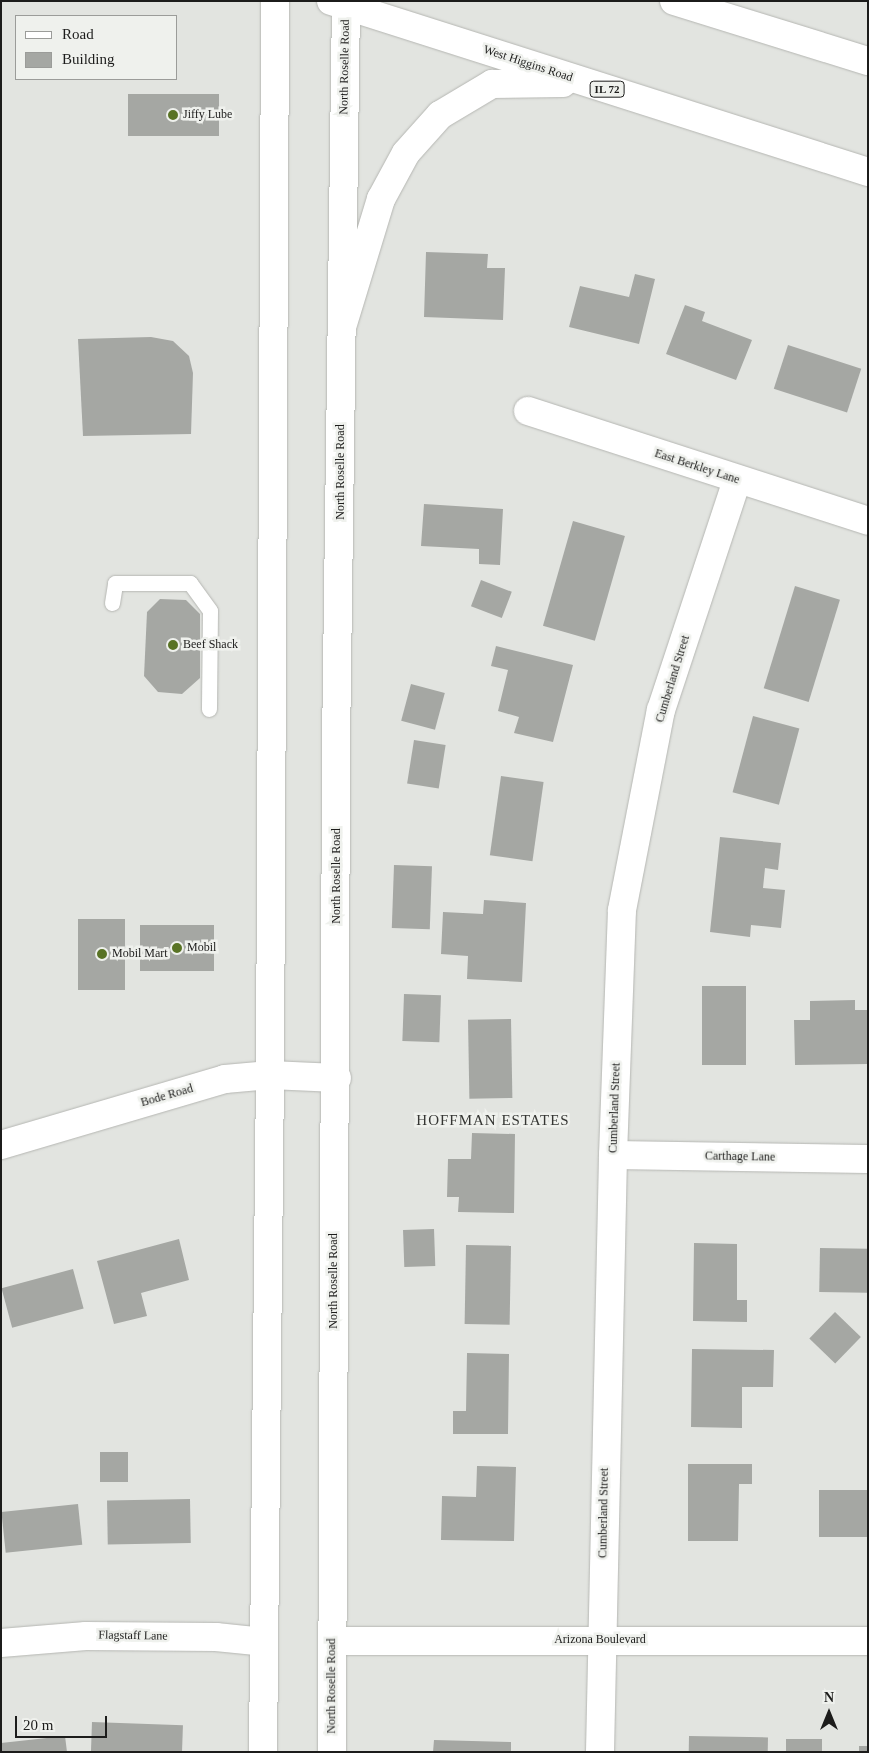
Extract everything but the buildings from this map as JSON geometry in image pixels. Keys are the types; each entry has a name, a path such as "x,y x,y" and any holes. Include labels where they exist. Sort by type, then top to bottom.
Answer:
{"main road":[{"path":"263,1752 270,1075 275,1"},
{"path":"674,1 868,61"},
{"name":"West Higgins Road","path":"341,3 868,172"},
{"name":"North Roselle Road","path":"332,1752 337,1078 336,746 343,324 341,3"},
{"path":"343,324 380,199 406,153 440,115 492,84 587,83"},
{"name":"East Berkley Lane","path":"528,411 868,521"},
{"name":"Cumberland Street","path":"600,1752 613,1155 622,910 661,710 737,480"},
{"name":"Bode Road","path":"1,1145 226,1079 270,1075 337,1078"},
{"name":"Carthage Lane","path":"613,1155 868,1159"},
{"name":"Flagstaff Lane","path":"1,1643 86,1636 216,1637 264,1642"},
{"name":"Arizona Boulevard","path":"332,1641 602,1640 868,1642"}],"lane":[{"path":"112,603 115,583 190,583 210,611 208,710"}],"place":[{"name":"Jiffy Lube","path":"173,115"},
{"name":"Beef Shack","path":"173,645"},
{"name":"Mobil","path":"177,948"},
{"name":"Mobil Mart","path":"102,954"}],"district":[{"name":"HOFFMAN ESTATES","path":"493,1121"}]}
